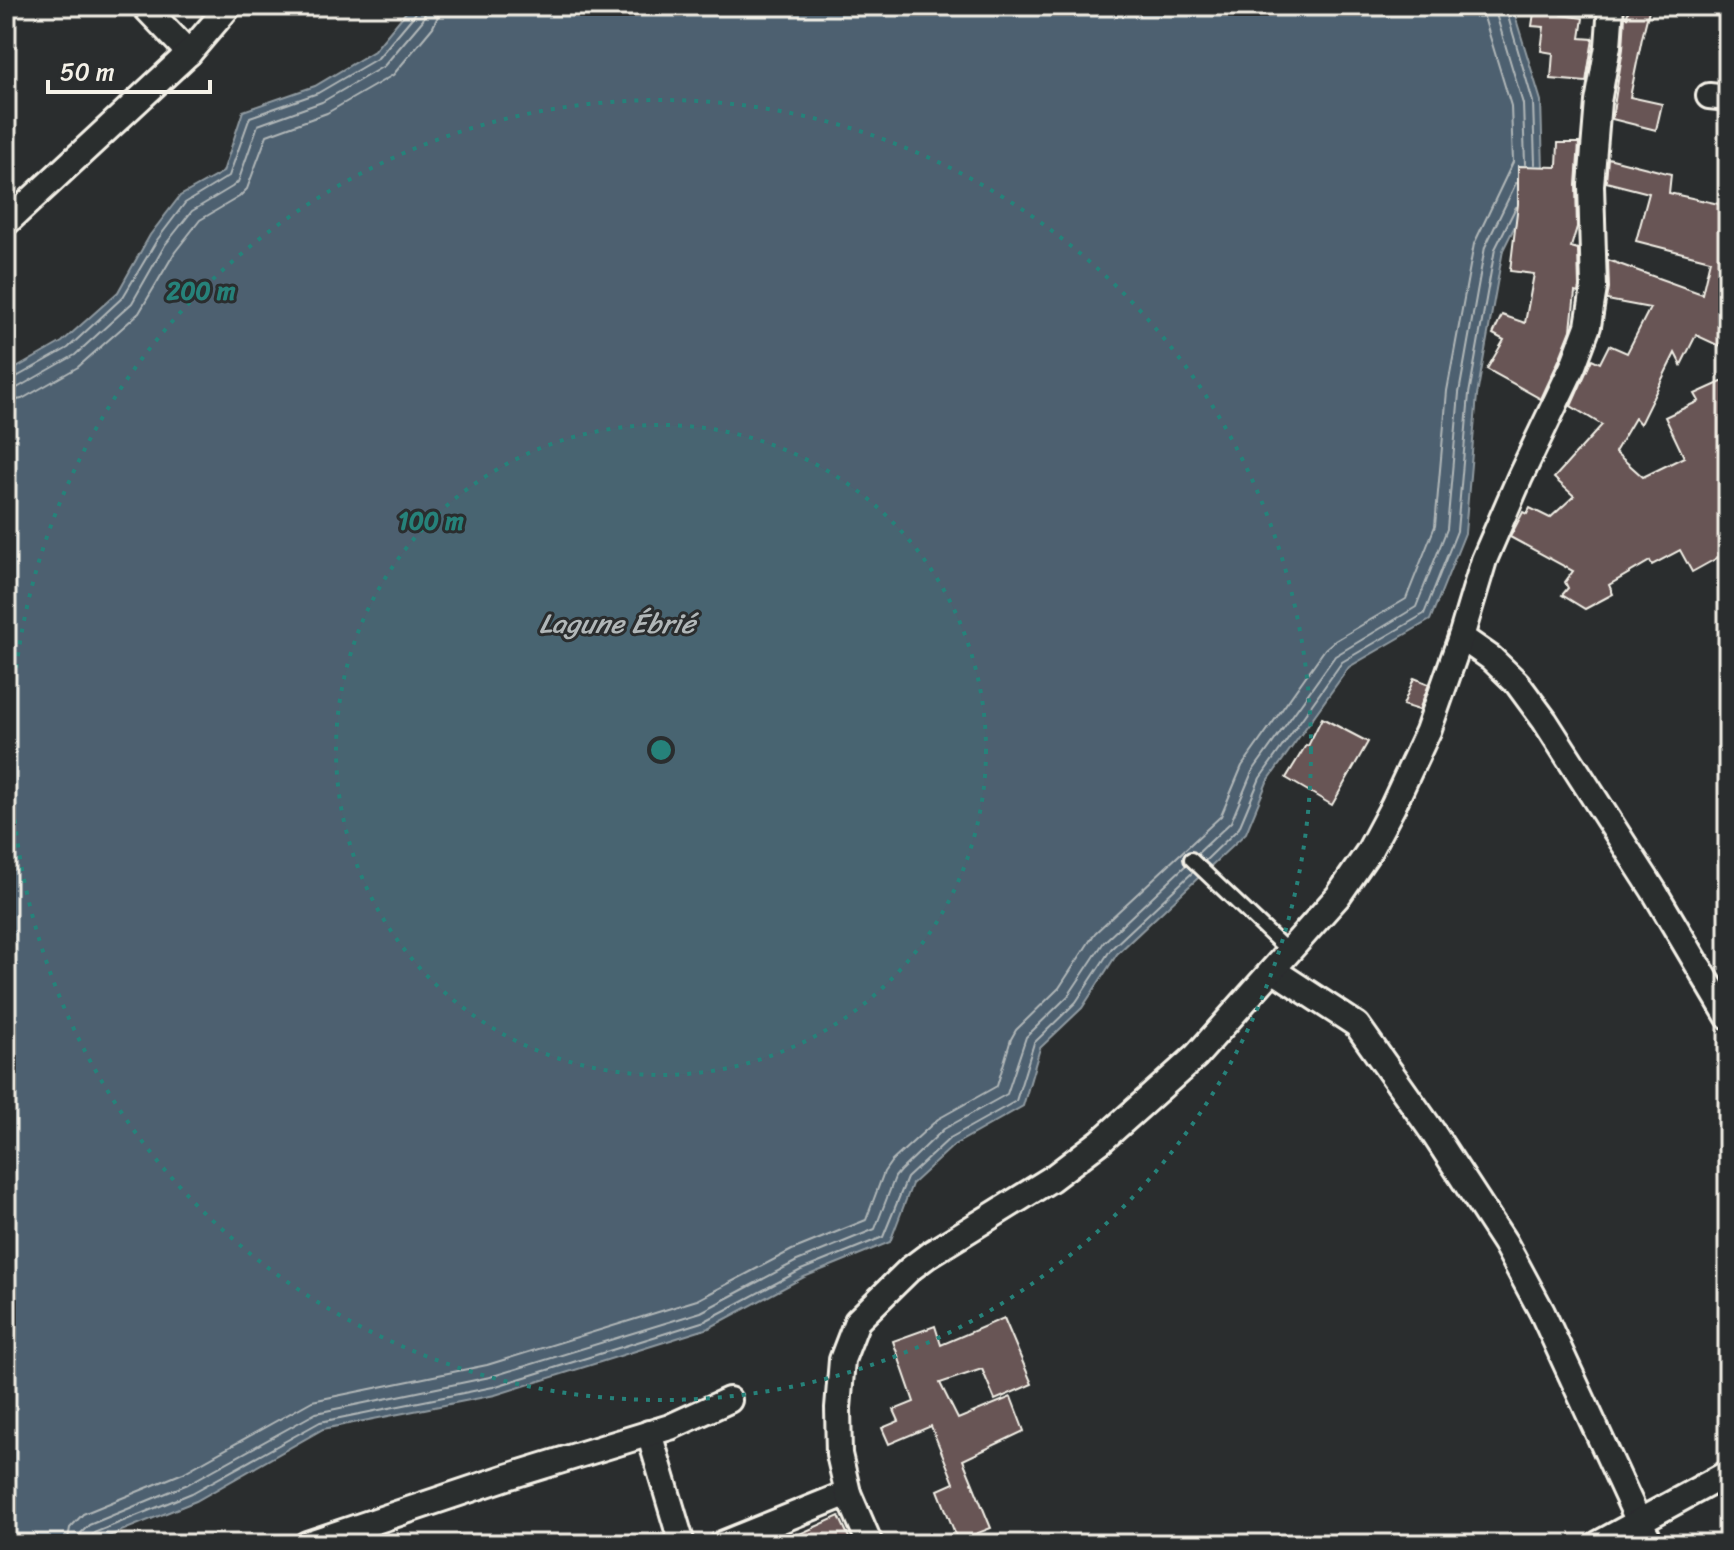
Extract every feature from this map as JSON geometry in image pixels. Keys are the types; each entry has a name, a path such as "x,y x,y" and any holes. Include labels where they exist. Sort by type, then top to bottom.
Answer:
{"street":[{"path":"144,6 189,53"},
{"path":"6,223 189,53 229,6"},
{"path":"870,1544 848,1493 839,1454 838,1408 842,1360 857,1321 910,1269 930,1254 1051,1179 1101,1141 1196,1056 1338,896 1369,851 1393,806 1428,731 1484,560 1573,366 1588,326 1594,288 1591,185 1611,6"},
{"path":"1461,637 1491,658 1517,683 1545,721 1654,891 1728,1016"},
{"path":"1273,970 1357,1025 1432,1131 1505,1243 1542,1312 1652,1544"},
{"path":"307,1544 507,1477 670,1427 729,1400"},
{"path":"649,1433 682,1544"},
{"path":"1598,1544 1728,1473"},
{"path":"722,1544 848,1493"}],"lane":[{"path":"1191,859 1289,952"}],"water":[{"name":"Lagune Ébrié","path":"411,6 1512,6 1541,101 1543,169 1503,250 1477,395 1465,533 1430,620 1349,667 1267,782 1246,833 1117,954 1082,1008 1040,1048 1023,1106 954,1145 912,1184 890,1242 804,1277 709,1328 495,1395 323,1429 196,1501 89,1544 6,1544 6,374 62,342 118,292 150,235 180,196 223,172 243,111 315,86 374,51"}],"building":[{"path":"1535,6 1562,6 1562,15 1583,18 1580,38 1593,39 1586,82 1551,79 1553,53 1541,51 1544,27 1532,26"},
{"path":"1629,6 1650,6 1630,97 1662,104 1656,130 1612,119 1625,16"},
{"path":"1558,143 1579,143 1577,227 1571,247 1578,249 1579,287 1578,293 1575,292 1571,330 1541,399 1487,369 1504,340 1493,334 1502,315 1525,323 1534,274 1510,271 1518,204 1518,166 1557,167"},
{"path":"1608,158 1671,174 1669,193 1728,206 1728,350 1696,335 1681,365 1675,353 1640,424 1635,418 1615,452 1643,477 1684,457 1665,417 1699,401 1695,394 1728,379 1728,552 1692,572 1680,550 1652,565 1650,561 1609,585 1613,594 1585,609 1562,595 1568,588 1565,582 1573,571 1510,537 1523,512 1527,514 1530,508 1550,518 1574,496 1554,478 1602,425 1571,406 1592,359 1600,363 1609,345 1627,353 1650,308 1607,300 1608,260 1702,294 1710,260 1636,241 1649,193 1606,182"},
{"path":"1414,678 1429,684 1419,710 1403,705"},
{"path":"1322,718 1368,742 1332,805 1286,778 1308,746"},
{"path":"1004,1318 1032,1384 995,1400 982,1369 940,1383 958,1419 1011,1397 1024,1431 963,1460 991,1528 958,1541 938,1490 954,1483 931,1426 889,1444 882,1428 899,1421 894,1410 914,1402 893,1341 935,1326 941,1345"},
{"path":"839,1516 852,1544 778,1544"}]}
